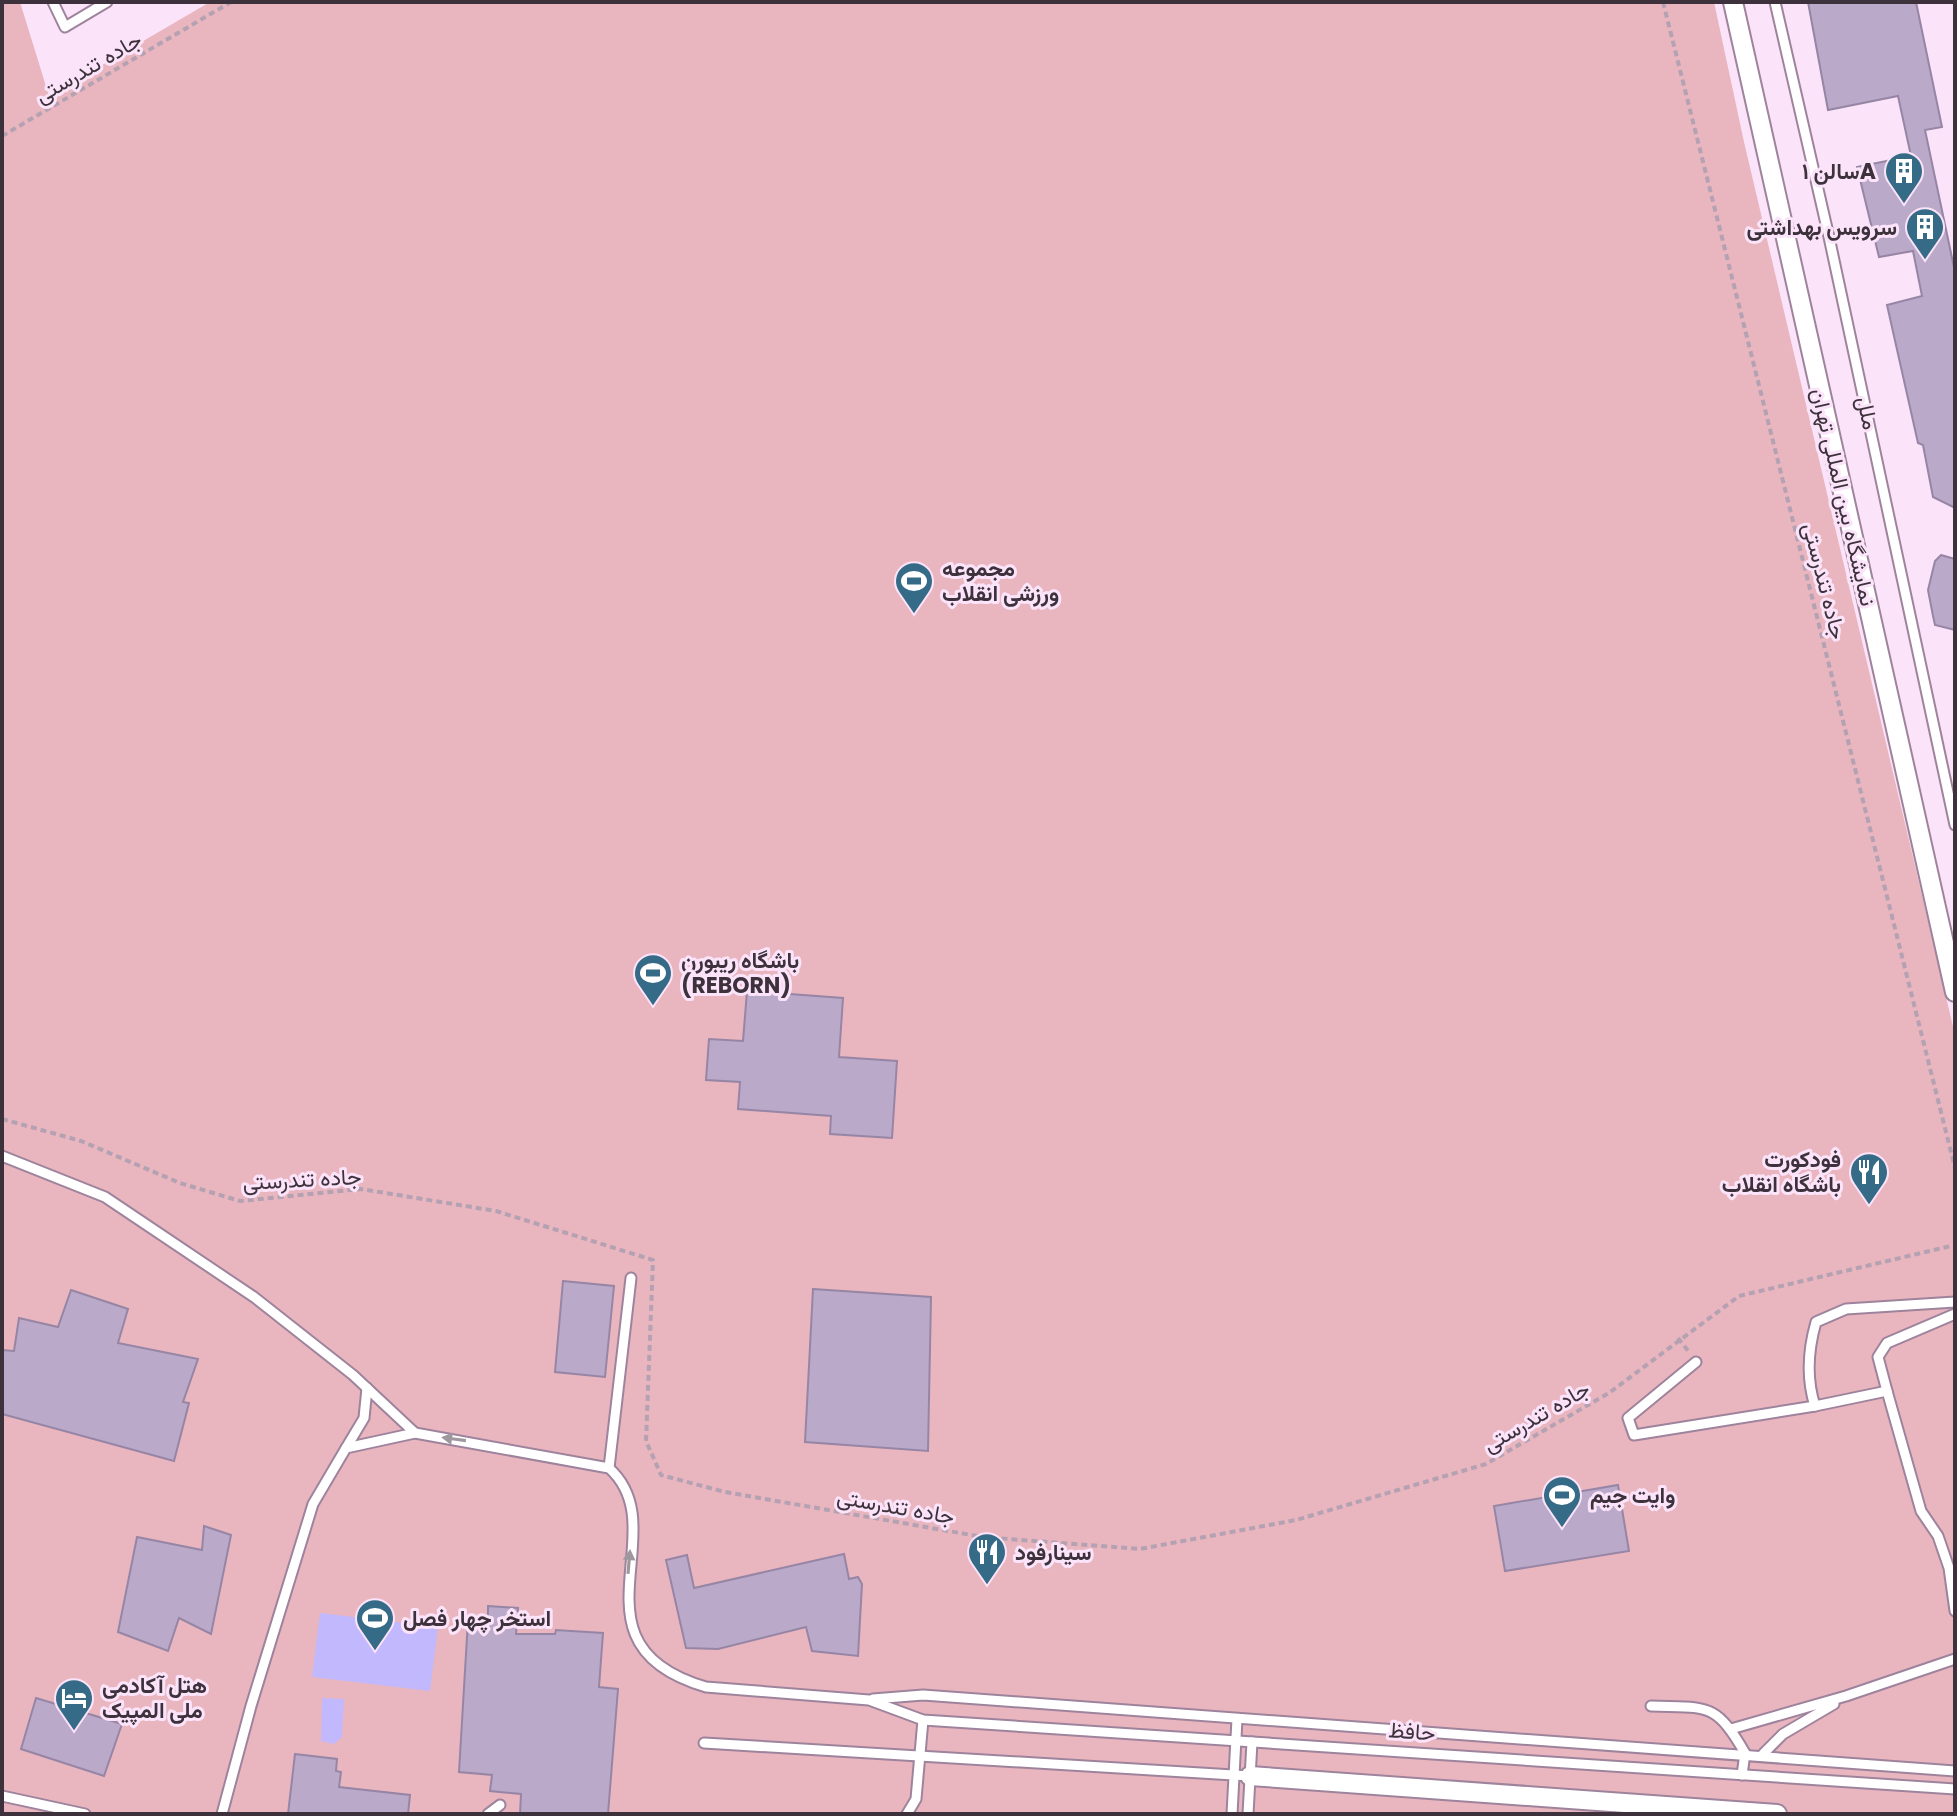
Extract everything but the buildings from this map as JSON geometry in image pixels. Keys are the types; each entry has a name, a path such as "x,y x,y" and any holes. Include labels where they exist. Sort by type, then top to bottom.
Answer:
{"street":[{"name":"نمایشگاه بین المللی تهران","path":"1733,2 1955,992"},
{"path":"1242,1776 1777,1814"}],"lane":[{"path":"53,2 65,27 107,2"},
{"name":"ملل","path":"1775,2 1833,252 1955,825"},
{"path":"2,1156 105,1197 254,1297 367,1388 415,1433"},
{"path":"609,1468 631,1278"},
{"path":"1815,1406 1810,1389 1809,1345 1816,1322 1846,1309 1955,1302"},
{"path":"1955,1314 1887,1343 1878,1357 1921,1511 1938,1536 1949,1568 1955,1611"},
{"path":"1696,1362 1628,1418 1634,1435 1815,1406 1887,1391"},
{"path":"222,1814 251,1706 313,1504 364,1418 367,1388"},
{"path":"346,1448 415,1433 609,1468 625,1482 632,1500 627,1592 637,1639 653,1662 681,1680 706,1687 869,1700"},
{"path":"1731,1729 1846,1696 1955,1659"},
{"name":"حافظ","path":"869,1700 923,1695 1763,1754 1955,1771"},
{"path":"1763,1754 1783,1734 1846,1696"},
{"name":"حافظ","path":"869,1700 923,1720 1955,1789"},
{"path":"1651,1706 1708,1708 1731,1729 1745,1753 1742,1775"},
{"path":"1237,1719 1235,1741 1248,1814"},
{"path":"907,1814 916,1799 923,1720"},
{"path":"1232,1814 1252,1742"},
{"path":"704,1743 1242,1776"},
{"path":"2,1796 85,1814"},
{"path":"488,1814 500,1805"}],"path":[{"name":"جاده تندرستی","path":"2,136 231,2"},
{"name":"جاده تندرستی","path":"1663,2 1955,1168"},
{"name":"جاده تندرستی","path":"2,1119 81,1141 180,1183 240,1201 361,1189 496,1211 653,1260 646,1441 661,1475 725,1492 983,1537 1140,1549 1296,1520 1486,1464 1609,1393 1739,1296 1955,1245"}],"shaded area":[{"name":"مجموعه ورزشی انقلاب","path":"2,2 20,2 49,96 210,2 1714,2 1744,142 1955,1035 1955,1814 2,1814"},
{"name":"استخر چهار فصل","path":"320,1613 438,1627 430,1691 312,1677"},
{"path":"322,1698 344,1699 342,1737 334,1744 321,1741"}],"place":[{"name":"سالن ۱A","path":"1904,205"},
{"name":"سرویس بهداشتی","path":"1925,261"},
{"name":"مجموعه ورزشی انقلاب","path":"914,615"},
{"name":"باشگاه ریبورن (REBORN)","path":"653,1007"},
{"name":"فودکورت باشگاه انقلاب","path":"1869,1206"},
{"name":"وایت جیم","path":"1562,1529"},
{"name":"سینارفود","path":"987,1586"},
{"name":"استخر چهار فصل","path":"375,1652"},
{"name":"هتل آکادمی ملی المپیک","path":"74,1732"}]}
